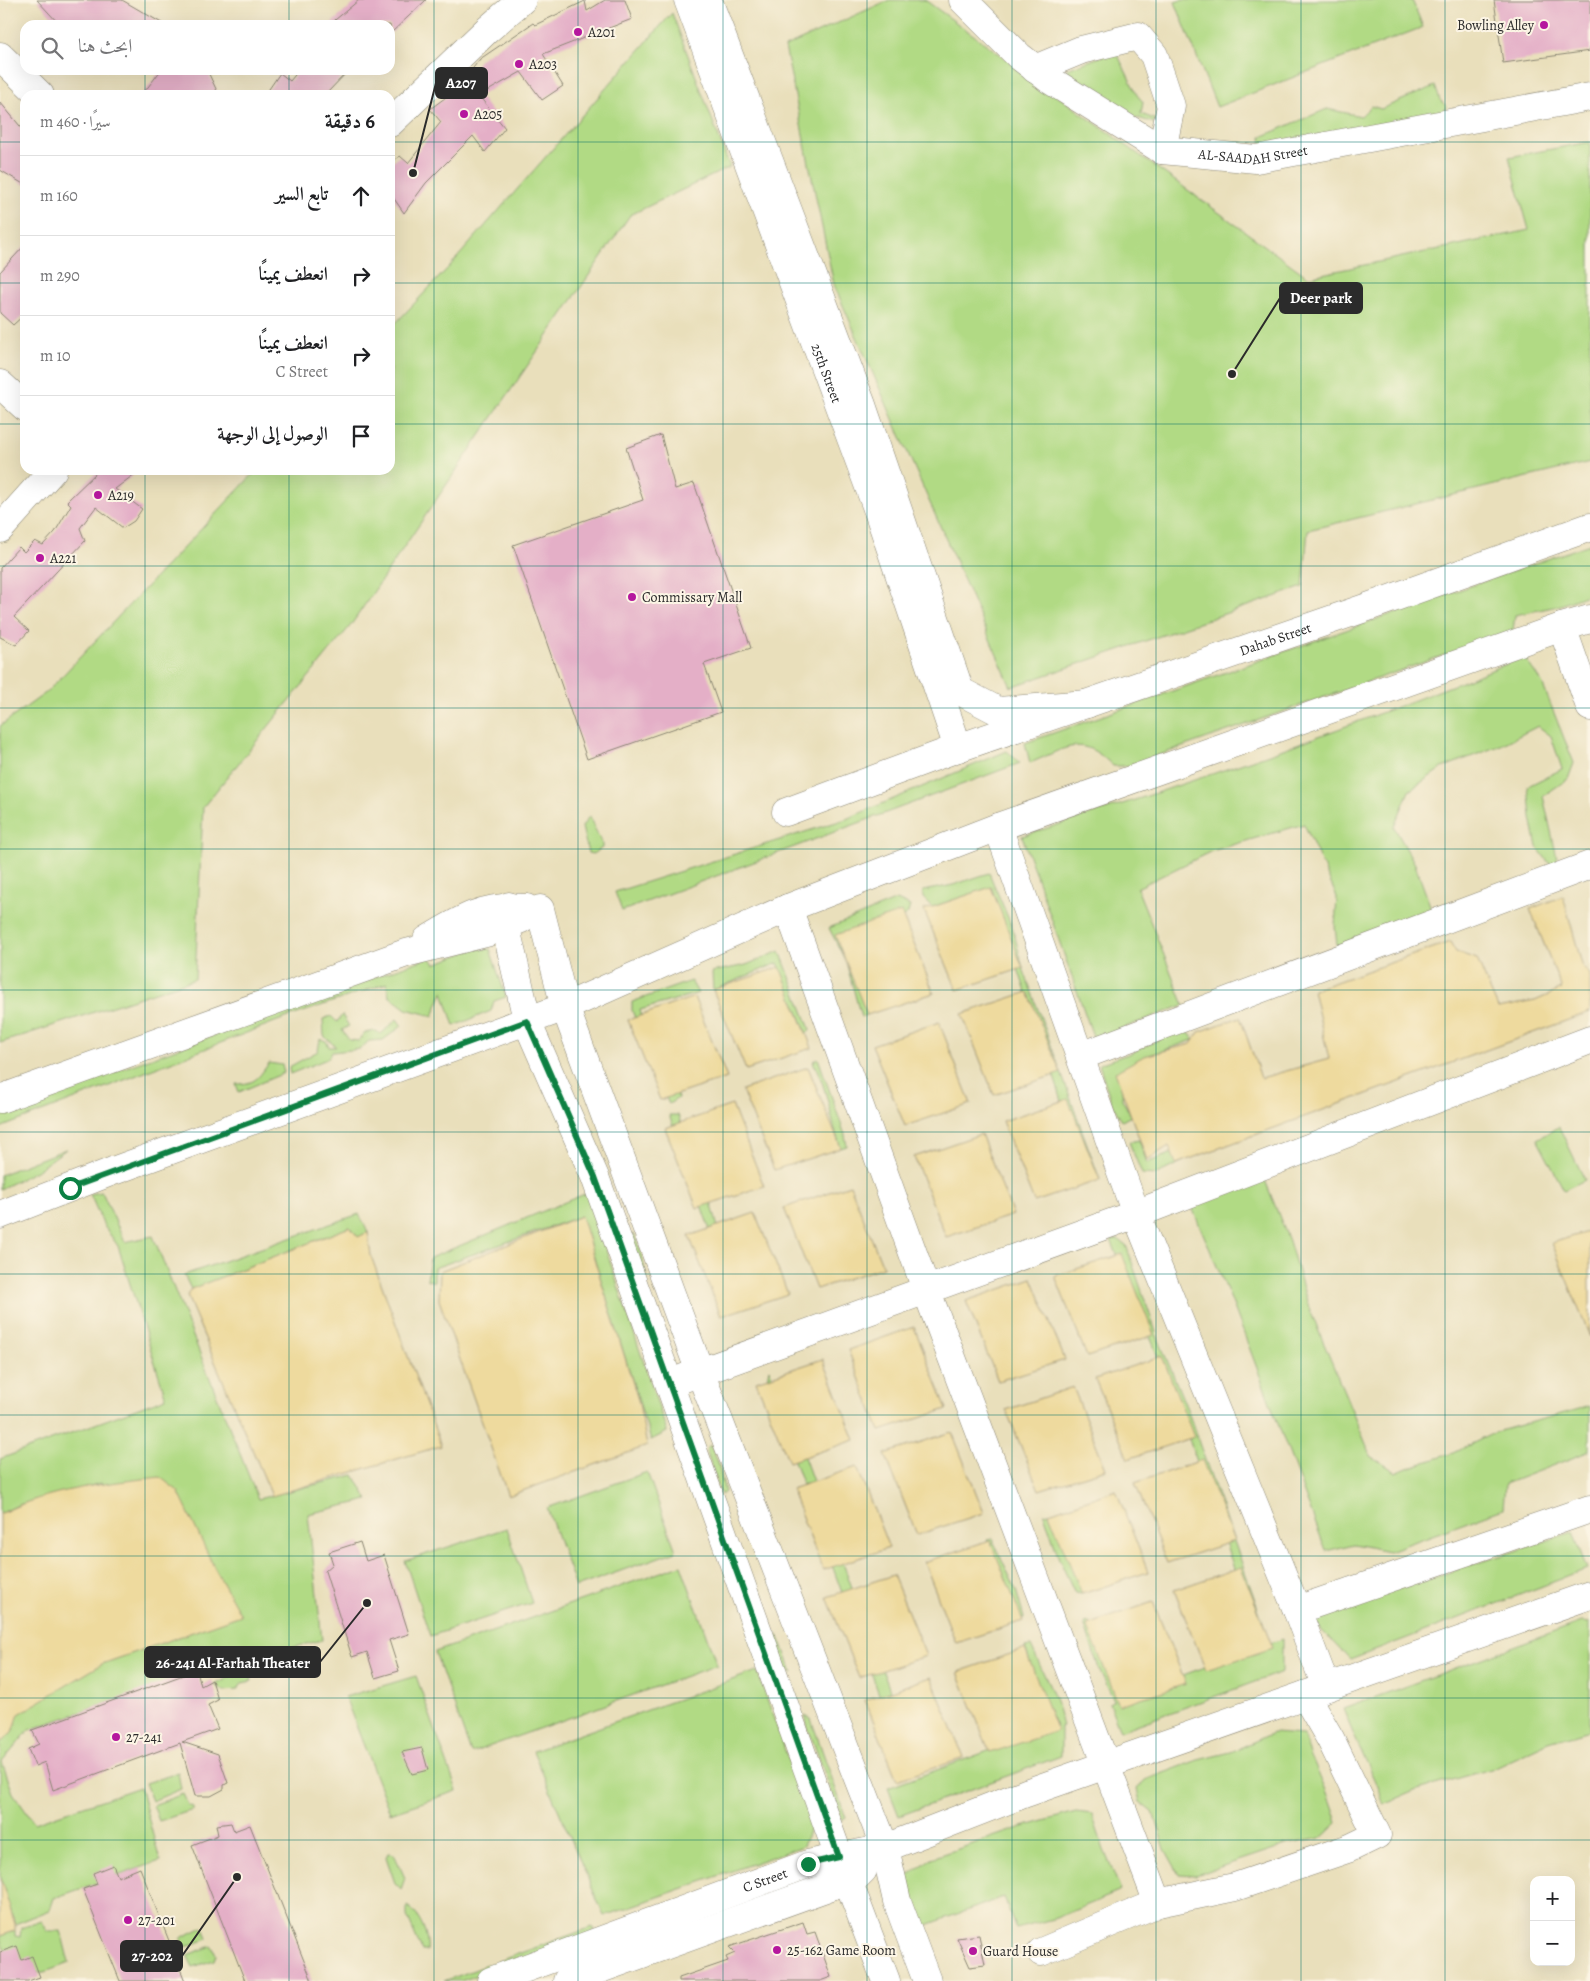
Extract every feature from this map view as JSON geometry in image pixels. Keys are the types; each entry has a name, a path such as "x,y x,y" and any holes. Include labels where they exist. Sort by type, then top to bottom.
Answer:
{"street":[{"path":"395,118 486,31 522,0"},
{"name":"25th Street","path":"688,0 875,504 958,748"},
{"name":"25th Street","path":"708,0 862,405 960,691 998,711 1086,704"},
{"name":"AL-SAADAH Street","path":"963,0 1018,56 1035,69 1162,150 1256,158 1590,97"},
{"path":"1035,69 1081,50 1138,36 1154,55 1171,106 1162,150"},
{"path":"0,56 35,90"},
{"path":"0,384 20,402"},
{"path":"0,529 49,475"},
{"name":"Dahab Street","path":"786,812 958,748 1590,527"},
{"path":"0,1215 113,1171 565,1007 788,908 998,827 1562,627 1590,619"},
{"path":"1562,627 1590,707"},
{"path":"998,827 1136,1214 1297,1610 1316,1691 1331,1740 1377,1834 1350,1848 1235,1887 1158,1903 1041,1952"},
{"path":"1081,1056 1590,865"},
{"path":"788,908 926,1289 1158,1903"},
{"path":"0,1098 406,953 466,916 508,916 540,909 565,1007 700,1372 885,1848 896,1901 927,1981"},
{"path":"508,916 527,1021 595,1177 886,1981"},
{"path":"669,1384 1136,1214 1590,1040"},
{"path":"595,1177 624,1167"},
{"path":"1297,1610 1590,1509"},
{"name":"C Street","path":"567,1981 844,1869 885,1848 1105,1766 1590,1595"},
{"name":"C Street","path":"491,1981 808,1864 844,1869"}],"green space":[{"path":"889,0 925,0 1308,277 1529,230 1509,157 1590,142 1590,462 1308,530 1303,587 1011,687 834,285 785,47"},
{"path":"1181,0 1412,0 1423,27 1217,107 1175,2"},
{"path":"672,13 730,167 630,215 351,625 203,807 195,979 0,1043 0,726 47,692 252,475 395,475 395,324 449,267"},
{"path":"1116,51 1137,95 1143,102 1141,114 1162,122 1161,125 1138,118 1130,118 1065,76 1067,69"},
{"path":"1435,86 1440,100 1447,107 1442,114 1262,145 1261,137 1327,109 1361,116 1371,106 1381,109"},
{"path":"1590,544 1590,594 1558,606 1515,615 1513,631 1128,766 1113,766 1091,750 1073,746 1030,763 1025,743"},
{"path":"1524,657 1542,683 1574,763 1568,779 1543,796 1558,862 1552,867 1537,847 1531,817 1528,786 1562,769 1551,736 1538,726 1501,745 1442,768 1409,791 1394,827 1415,864 1432,911 1337,946 1335,926 1337,897 1304,824 1212,851 1137,888 1184,1005 1094,1039 1022,836 1149,796 1274,752 1400,706"},
{"path":"1007,751 1020,763 622,911 615,892 846,819"},
{"path":"589,816 602,844 602,848 593,854 588,853 582,827"},
{"path":"989,873 1013,929 1023,968 1100,1180 1090,1179 1069,1122 991,887 932,907 923,898 923,891 953,885"},
{"path":"897,900 910,906 908,913 899,921 867,1001 867,1015 861,1017 846,962 829,928"},
{"path":"474,949 490,949 506,997 494,1001 491,1011 454,1026 443,992 433,1016 406,1009 389,996 387,983 280,1020 0,1128 0,1113 430,957 435,964"},
{"path":"780,951 810,1029 807,1034 778,963 713,990 712,972 746,965"},
{"path":"691,981 698,993 640,1010 643,1021 678,1098 669,1104 654,1072 632,1010 632,1002"},
{"path":"342,1015 349,1026 342,1030 349,1040 359,1041 364,1033 376,1031 381,1034 397,1019 402,1026 383,1040 369,1041 360,1049 332,1052 327,1059 290,1074 289,1067 318,1051 320,1039 326,1041 329,1047 336,1047 324,1036 323,1019 331,1016 337,1022"},
{"path":"1181,1029 1192,1035 1193,1040 1139,1059 1123,1071 1122,1099 1131,1116 1122,1121 1112,1104 1099,1064 1131,1053"},
{"path":"818,1058 845,1135 847,1146 841,1148 826,1093 813,1062"},
{"path":"269,1063 282,1065 284,1073 239,1092 236,1084 248,1083 256,1079"},
{"path":"669,1115 678,1115 713,1209 720,1235 712,1236"},
{"path":"1559,1127 1585,1180 1564,1190 1537,1139"},
{"path":"1139,1140 1147,1163 1177,1151 1186,1160 1155,1175 1142,1174 1129,1142"},
{"path":"66,1149 36,1171 0,1189 0,1175"},
{"path":"1265,1180 1289,1241 1309,1308 1371,1456 1396,1472 1453,1453 1496,1432 1590,1406 1590,1451 1505,1484 1503,1509 1389,1551 1354,1544 1326,1551 1232,1302 1191,1205 1228,1188"},
{"path":"102,1192 125,1242 153,1236 258,1499 354,1475 368,1500 308,1514 322,1640 198,1672 29,1730 2,1762 13,1793 34,1823 140,1787 160,1861 54,1898 50,1910 15,1924 0,1877 0,1743 13,1732 18,1714 102,1664 240,1615 215,1569 101,1483 18,1505 0,1514 0,1459 166,1398 118,1246 104,1226 90,1194"},
{"path":"587,1193 667,1432 651,1440 581,1216 434,1268 434,1282 427,1279 430,1258"},
{"path":"359,1214 368,1232 358,1238 350,1227 191,1289 184,1275"},
{"path":"634,1234 640,1249 647,1280 642,1280 630,1239"},
{"path":"1118,1239 1126,1245 1158,1338 1187,1409 1265,1628 1255,1635 1223,1535 1188,1436 1111,1240"},
{"path":"769,1369 786,1408 914,1756 903,1760 766,1384"},
{"path":"710,1445 718,1462 725,1492 721,1495 706,1449"},
{"path":"647,1472 676,1551 576,1587 547,1508"},
{"path":"1049,1513 1074,1566 1082,1594 1075,1593 1059,1559 1044,1514"},
{"path":"507,1528 532,1603 430,1636 405,1561"},
{"path":"1573,1532 1587,1569 1350,1660 1310,1618"},
{"path":"992,1538 1016,1590 1024,1618 1018,1618 1002,1584 987,1539"},
{"path":"681,1565 717,1665 471,1753 435,1652"},
{"path":"1089,1622 1120,1698 1282,1639 1282,1672 1120,1731 1109,1703 1114,1700 1099,1669 1084,1623"},
{"path":"1582,1622 1590,1623 1590,1730 1549,1742 1491,1769 1417,1790 1384,1804 1343,1709"},
{"path":"778,1635 793,1673 786,1669 775,1640"},
{"path":"1031,1646 1055,1698 1063,1726 1061,1726 1061,1756 899,1816 888,1788 1056,1726 1040,1692 1025,1647"},
{"path":"242,1670 249,1670 252,1681 242,1683 238,1690 224,1691 215,1685"},
{"path":"757,1671 796,1782 815,1816 803,1846 604,1916 533,1751"},
{"path":"416,1676 457,1791 390,1813 345,1697"},
{"path":"805,1716 811,1719 846,1818 842,1820 808,1728"},
{"path":"1273,1733 1303,1735 1337,1823 1321,1838 1286,1845 1196,1875 1179,1874 1165,1849 1153,1812 1140,1802 1137,1789 1145,1780 1198,1760 1231,1752"},
{"path":"178,1773 181,1789 152,1801 145,1783"},
{"path":"183,1794 188,1805 193,1807 193,1810 159,1821 153,1805"},
{"path":"1076,1812 1092,1814 1121,1891 1056,1918 1016,1929 1004,1897 924,1926 910,1894 907,1876 932,1858 1019,1828"},
{"path":"388,1853 394,1854 405,1878 401,1889 395,1883 386,1857"},
{"path":"407,1906 416,1914 423,1926 427,1939 427,1951 422,1951 407,1916"},
{"path":"42,1921 47,1931 61,1931 69,1963 37,1973 17,1965 1,1942 0,1936 15,1931 15,1936 20,1937 21,1928"},
{"path":"203,1927 207,1939 186,1947 181,1938"},
{"path":"592,1927 595,1929 592,1934 461,1981 444,1981"},
{"path":"212,1946 216,1954 214,1960 193,1967 187,1955"}],"sand":[{"path":"991,887 1023,968 957,990 924,910"},
{"path":"1563,896 1583,968 1590,974 1590,1012 1176,1164 1169,1146 1147,1160 1115,1072 1144,1056 1191,1044 1199,1032 1240,1017 1261,1078 1329,1059 1313,990 1450,942 1456,952 1477,959 1498,1008 1535,1001 1562,989 1530,909"},
{"path":"901,912 934,993 867,1015 835,935"},
{"path":"780,967 812,1048 746,1070 713,990"},
{"path":"1028,992 1061,1073 994,1095 962,1014"},
{"path":"694,997 727,1078 660,1100 628,1020"},
{"path":"939,1022 971,1104 905,1126 872,1045"},
{"path":"808,1067 841,1148 774,1170 742,1090"},
{"path":"1068,1099 1100,1180 1034,1202 1002,1121"},
{"path":"732,1105 764,1186 697,1208 665,1128"},
{"path":"981,1134 1013,1215 946,1237 914,1157"},
{"path":"850,1185 883,1267 816,1289 784,1208"},
{"path":"755,1213 788,1294 721,1316 689,1236"},
{"path":"581,1216 639,1403 647,1446 508,1496 439,1300 440,1271"},
{"path":"350,1227 358,1237 368,1232 371,1256 441,1446 272,1496 187,1296 191,1289"},
{"path":"1590,1231 1590,1337 1552,1243"},
{"path":"1122,1254 1154,1335 1087,1357 1055,1276"},
{"path":"1032,1278 1065,1360 998,1381 966,1301"},
{"path":"914,1327 947,1409 880,1431 848,1350"},
{"path":"1162,1356 1194,1437 1128,1459 1095,1379"},
{"path":"823,1359 855,1440 789,1462 756,1381"},
{"path":"1073,1387 1106,1469 1039,1490 1006,1410"},
{"path":"952,1432 984,1513 917,1535 885,1454"},
{"path":"1202,1460 1234,1541 1167,1563 1135,1483"},
{"path":"857,1467 889,1548 823,1570 791,1489"},
{"path":"160,1477 178,1491 215,1569 241,1615 102,1664 19,1714 13,1732 0,1743 0,1514 18,1505 78,1488"},
{"path":"1116,1490 1148,1572 1082,1594 1049,1513"},
{"path":"990,1540 1023,1621 956,1643 924,1562"},
{"path":"1241,1567 1273,1648 1206,1670 1174,1590"},
{"path":"893,1575 926,1656 859,1678 827,1597"},
{"path":"1153,1602 1186,1684 1119,1705 1087,1625"},
{"path":"1025,1649 1057,1731 990,1753 958,1672"},
{"path":"931,1677 964,1758 897,1780 865,1700"},
{"path":"0,1877 15,1924 15,1931 0,1936"}],"building":[{"path":"37,0 122,0 156,20 55,20"},
{"path":"359,0 426,0 395,29 395,20 335,20"},
{"path":"605,0 625,0 632,19 543,54 563,86 542,100 521,72 479,96 505,128 485,152 473,136 426,183 404,213 395,200 395,160 400,156 408,163 441,122 430,109 457,89 480,59 533,23 535,25 585,1 587,11"},
{"name":"Bowling Alley","path":"1494,0 1590,0 1590,51 1503,63"},
{"path":"157,75 209,75 217,90 146,90"},
{"path":"279,75 282,75 290,81 295,75 344,75 330,90 268,90"},
{"path":"0,102 20,126 20,182 0,170"},
{"path":"20,250 20,319 13,325 0,313 0,272"},
{"name":"Commissary Mall","path":"661,435 675,489 694,483 751,648 704,664 721,712 587,759 513,545 643,500 626,448"},
{"path":"94,475 133,475 115,489 142,509 134,521 123,528 96,507 80,528 85,541 14,617 29,631 16,645 0,637 0,568 19,547 24,552 35,541 43,545 55,532 71,505 67,501"},
{"path":"360,1542 366,1561 384,1555 409,1634 389,1640 399,1671 375,1678 367,1652 352,1657 325,1571 333,1564 329,1552"},
{"name":"27-241","path":"197,1670 201,1686 212,1680 218,1700 208,1705 218,1729 182,1742 218,1754 228,1783 224,1785 224,1789 211,1796 195,1796 180,1743 53,1790 45,1762 35,1766 28,1749 39,1744 32,1730"},
{"path":"422,1748 428,1770 412,1774 402,1752"},
{"path":"231,1823 234,1831 250,1825 312,1981 245,1981 192,1845 218,1835 216,1825"},
{"name":"27-201","path":"113,1865 118,1877 140,1868 185,1981 120,1981 83,1889 97,1884 93,1873"},
{"name":"25-162 Game Room","path":"803,1922 807,1934 815,1932 831,1977 820,1981 679,1981 679,1978 728,1961 726,1957 735,1953 729,1947"},
{"name":"Guard House","path":"979,1935 985,1965 970,1967 957,1938"},
{"path":"17,1946 22,1960 32,1956 40,1977 28,1981 0,1981 0,1952"}],"place":[{"name":"Bowling Alley","path":"1544,25"},
{"name":"A201","path":"578,32"},
{"name":"A203","path":"519,64"},
{"name":"A205","path":"464,114"},
{"name":"A207","path":"413,173"},
{"name":"Deer park","path":"1232,374"},
{"name":"A219","path":"98,495"},
{"name":"A221","path":"40,558"},
{"name":"Commissary Mall","path":"632,597"},
{"name":"26-241 Al-Farhah Theater","path":"367,1603"},
{"name":"27-241","path":"116,1737"},
{"name":"27-202","path":"237,1877"},
{"name":"27-201","path":"128,1920"},
{"name":"25-162 Game Room","path":"777,1950"},
{"name":"Guard House","path":"973,1951"}],"route":[{"path":"70,1188 527,1021 595,1177 839,1857 808,1864"}]}
